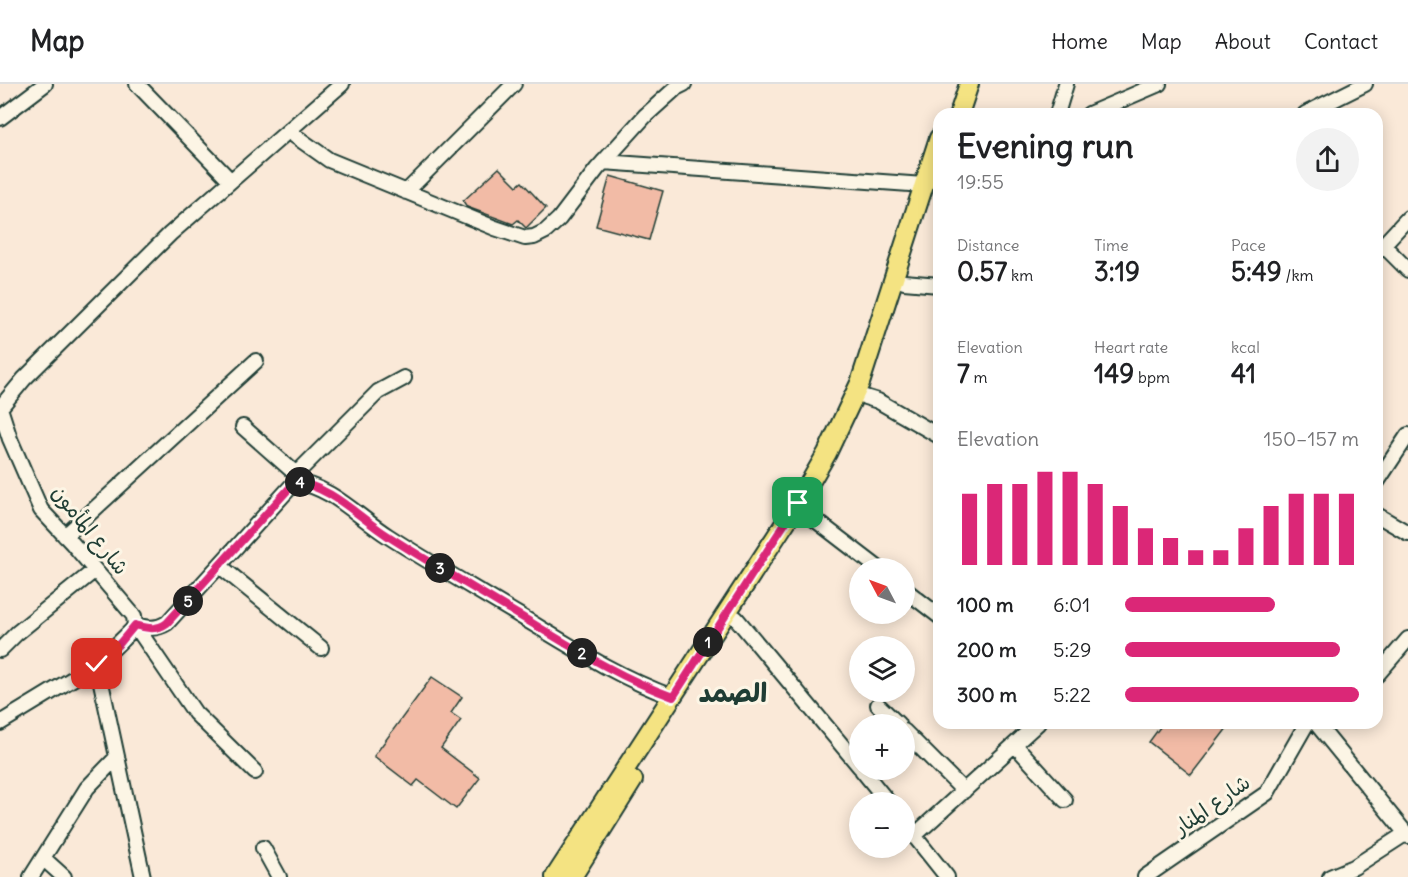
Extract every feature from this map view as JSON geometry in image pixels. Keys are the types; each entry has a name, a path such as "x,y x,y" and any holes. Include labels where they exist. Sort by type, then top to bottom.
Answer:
{"main road":[{"path":"948,108 956,84"},
{"path":"961,108 969,84"},
{"path":"555,877 798,503 848,411 860,384 933,157"},
{"path":"572,877 805,512 841,449 865,397 933,191"}],"street":[{"path":"0,118 45,84"},
{"path":"137,84 230,180"},
{"name":"شارع المأمون","path":"255,772 195,713 135,625 134,616 41,510 0,408 24,379 170,234 342,84"},
{"path":"406,192 514,84"},
{"path":"288,131 329,160 495,228 525,238 534,237 546,231 559,219 603,162 645,116 676,87 684,84"},
{"path":"1059,108 1066,84"},
{"path":"1103,108 1159,84"},
{"path":"1317,108 1365,84"},
{"path":"603,162 924,185"},
{"path":"1383,245 1408,218"},
{"path":"1383,250 1408,270"},
{"path":"903,282 933,284"},
{"path":"65,536 256,361"},
{"path":"0,723 97,664 120,643 135,625 149,629 160,628 167,623 296,478 378,392 404,378"},
{"path":"865,397 878,401 933,433"},
{"path":"243,427 296,478 322,489 386,535 595,661 642,686 673,697"},
{"path":"1383,473 1408,435"},
{"path":"805,512 865,558"},
{"path":"1383,518 1408,532"},
{"path":"220,566 321,648"},
{"path":"0,651 17,633 95,570"},
{"path":"915,597 933,611"},
{"path":"736,618 849,754"},
{"path":"1383,668 1408,639"},
{"path":"97,664 143,877"},
{"path":"878,705 887,714"},
{"path":"947,877 915,836 1032,729"},
{"name":"شارع المنار","path":"1145,877 1267,793 1304,729"},
{"path":"1321,729 1407,835 1353,867 1330,877"},
{"path":"915,742 964,791"},
{"path":"1015,745 1065,800"},
{"path":"31,877 87,788 117,757"},
{"path":"871,780 880,792"},
{"path":"263,848 279,877"},
{"path":"43,858 64,877"}],"building":[{"path":"499,168 517,186 522,182 546,208 526,228 518,220 513,224 467,207 463,201"},
{"path":"610,176 663,191 649,240 596,226"},
{"path":"432,677 462,697 451,713 461,720 441,748 480,778 456,809 418,780 413,786 374,756"},
{"path":"1159,729 1226,729 1191,775 1149,742"}],"district":[{"name":"الصمد","path":"733,693"}],"route":[{"path":"97,664 120,643 135,625 149,629 160,628 167,623 230,555 239,541 295,482 309,483 322,489 386,535 595,661 642,686 673,697 798,503"}]}
